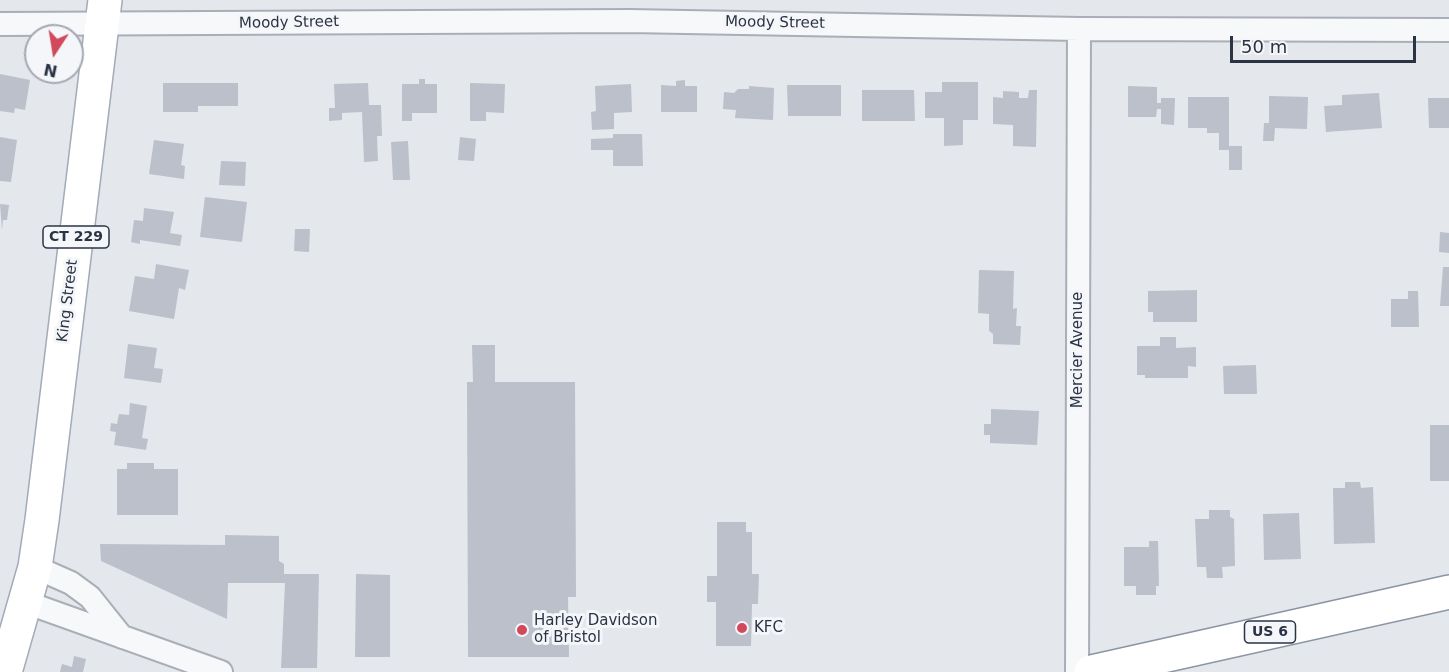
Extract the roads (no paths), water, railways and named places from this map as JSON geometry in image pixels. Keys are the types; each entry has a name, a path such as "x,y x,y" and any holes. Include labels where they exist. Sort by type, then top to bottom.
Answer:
{"main road":[{"name":"King Street","path":"5,672 35,567 104,13"},
{"name":"US 6","path":"1091,672 1449,592"}],"street":[{"name":"Moody Street","path":"0,24 104,13 1079,29 1449,30"},
{"name":"Mercier Avenue","path":"1077,672 1079,29"},
{"path":"35,567 71,583 90,597 122,637"},
{"path":"25,602 221,672"}],"place":[{"name":"KFC","path":"742,628"},
{"name":"Harley Davidson of Bristol","path":"522,630"}]}
